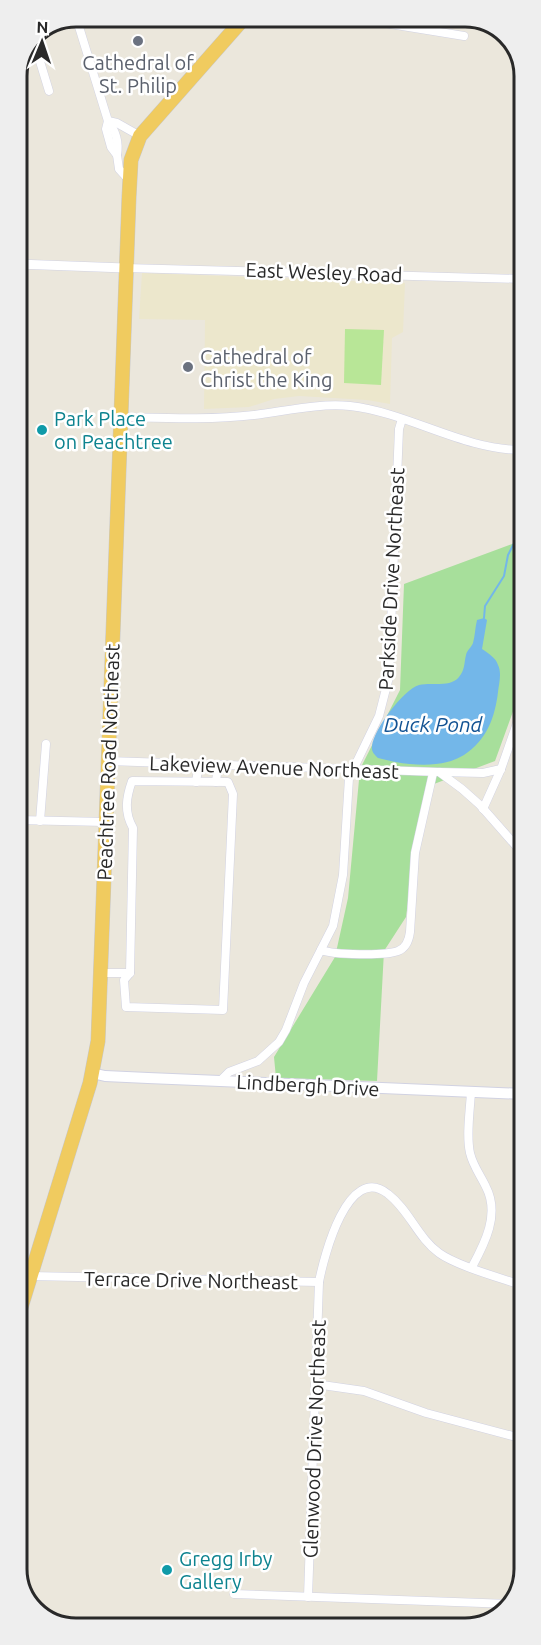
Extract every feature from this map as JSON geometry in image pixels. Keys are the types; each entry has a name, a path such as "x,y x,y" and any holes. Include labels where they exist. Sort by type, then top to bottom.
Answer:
{"highway":[{"path":"140,136 236,27"},
{"name":"Peachtree Road Northeast","path":"27,1283 93,1073 98,1041 129,180 131,160 140,136"}],"main road":[{"name":"Lindbergh Drive","path":"93,1073 105,1076 514,1094"}],"street":[{"path":"79,27 108,121 106,129 111,147 117,155 119,169 129,180"},
{"path":"409,27 464,36"},
{"path":"34,50 49,92"},
{"path":"108,121 117,123 140,136"},
{"path":"27,264 125,267"},
{"name":"East Wesley Road","path":"125,267 514,279"},
{"path":"121,417 218,418 333,405 367,409 490,448 514,449"},
{"name":"Parkside Drive Northeast","path":"221,1080 229,1072 258,1061 279,1042 333,926 341,893 348,785 352,770 379,716 389,677 399,429 402,419"},
{"path":"483,809 501,769 514,732"},
{"path":"40,821 46,744"},
{"name":"Lakeview Avenue Northeast","path":"108,761 436,773 483,773 501,769"},
{"path":"196,782 199,764"},
{"path":"216,782 218,765"},
{"path":"321,950 334,953 390,953 399,950 407,942 411,932 415,853 436,773 462,789 514,844"},
{"path":"132,781 196,782 228,782 233,794 223,1010 126,1007 124,980 130,974 133,828 126,816 127,797 132,781"},
{"path":"27,820 105,822"},
{"path":"101,973 130,974"},
{"path":"471,1092 470,1152 474,1165 488,1190 491,1209 487,1236 472,1267"},
{"name":"Terrace Drive Northeast","path":"29,1276 319,1282 325,1256 343,1212 355,1194 368,1188 380,1189 389,1194 439,1253 514,1282"},
{"name":"Glenwood Drive Northeast","path":"308,1597 319,1282"},
{"path":"315,1384 364,1391 426,1413 514,1436"},
{"path":"234,1594 500,1604"}],"shaded area":[{"path":"142,273 405,283 403,332 392,338 390,404 367,400 299,396 274,399 249,407 204,409 205,320 139,319"}],"green space":[{"path":"345,329 384,330 381,385 344,383"},
{"path":"514,543 514,709 495,761 426,787 406,917 384,951 377,1081 276,1078 274,1057 335,957 348,898 360,769 400,690 404,584"}],"water":[{"name":"Duck Pond","path":"484,618 487,620 482,649 497,662 500,678 492,719 479,742 464,755 444,763 422,765 378,758 372,746 378,730 390,711 412,688 424,684 446,684 459,677 473,643 477,620"}],"waterway":[{"path":"484,618 485,606 504,576 508,555 514,543"}],"place":[{"name":"Cathedral of St. Philip","path":"138,41"},
{"name":"Cathedral of Christ the King","path":"188,367"},
{"name":"Park Place on Peachtree","path":"42,430"},
{"name":"Gregg Irby Gallery","path":"167,1570"}]}
